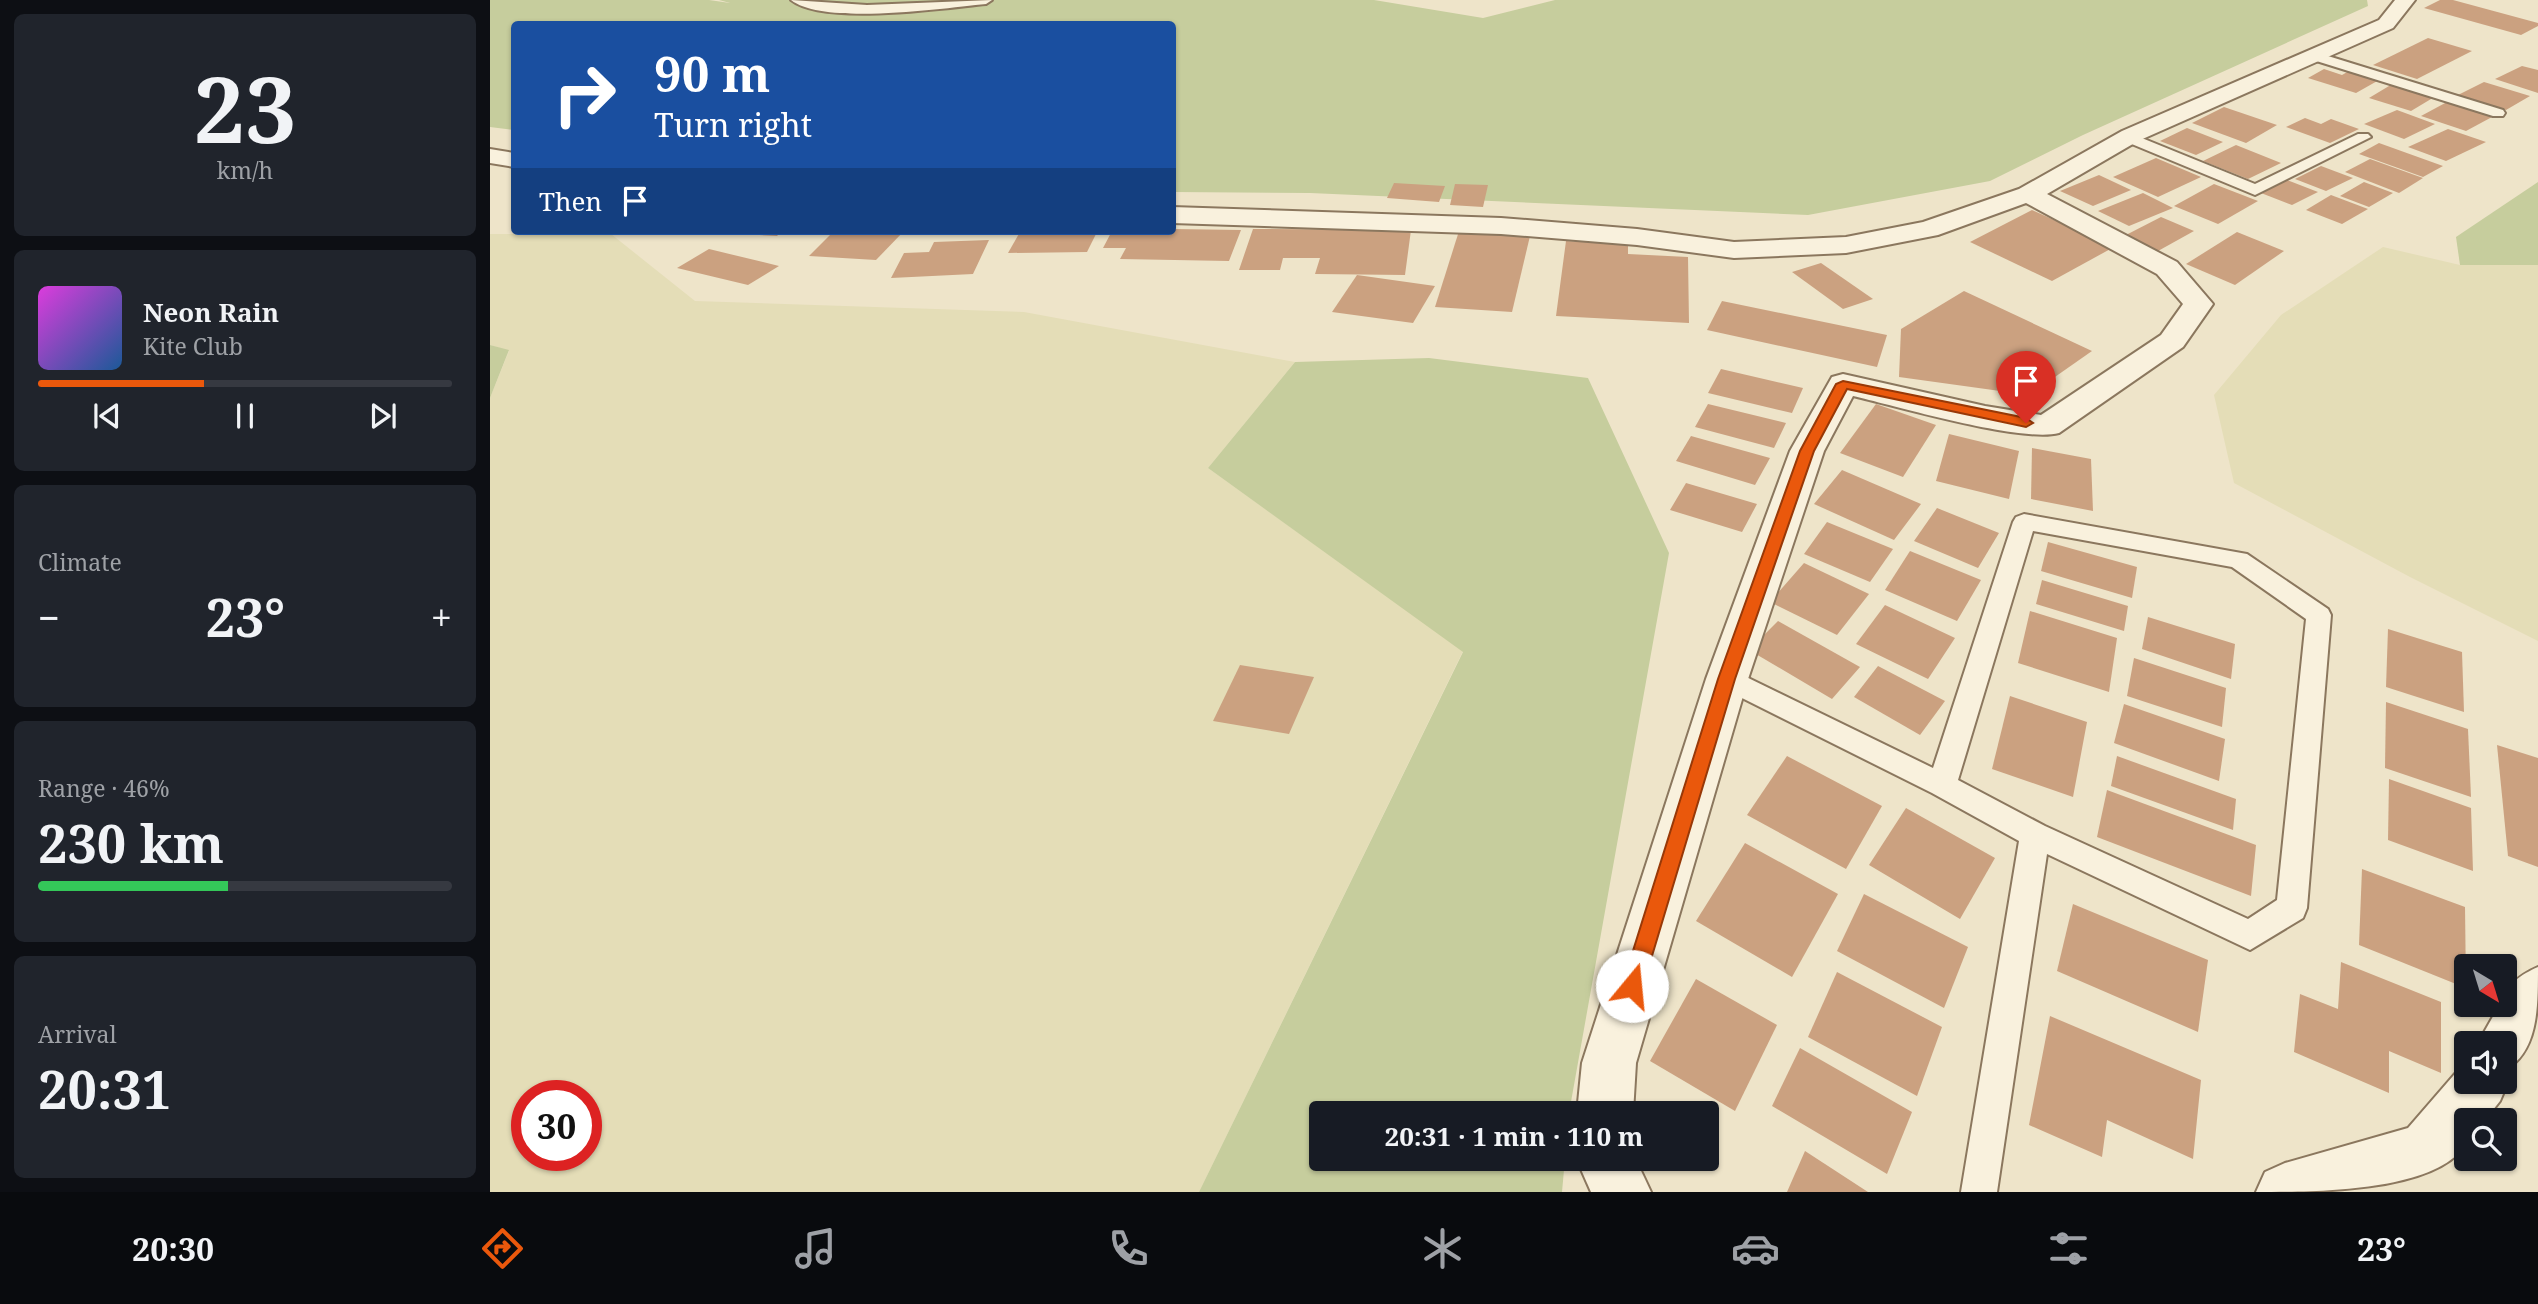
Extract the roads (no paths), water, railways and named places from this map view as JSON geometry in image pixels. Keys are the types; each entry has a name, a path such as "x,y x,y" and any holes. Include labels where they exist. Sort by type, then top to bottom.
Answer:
{"street":[{"path":"1176,215 1501,226 1637,237 1734,250 1846,245 1917,231 2028,194 2127,137 2385,24 2405,0"},
{"path":"490,156 511,160"},
{"path":"1606,1101 1609,1063 1727,679 1807,451 1843,384 1985,416 2046,426 2172,341 2198,304 2167,268 2028,194"},
{"path":"2513,1031 2538,992"},
{"path":"2286,1192 2425,1151 2472,1094"},
{"path":"1611,1171 1622,1192"}],"lane":[{"path":"797,0 842,7 883,8 986,0"},
{"path":"2315,56 2498,113"},
{"path":"2127,137 2255,190 2363,137"},
{"path":"1727,679 1942,785 2035,835 2250,935 2292,908 2319,615 2239,561 2024,522 1942,785"},
{"path":"1979,1192 2035,835"}]}
